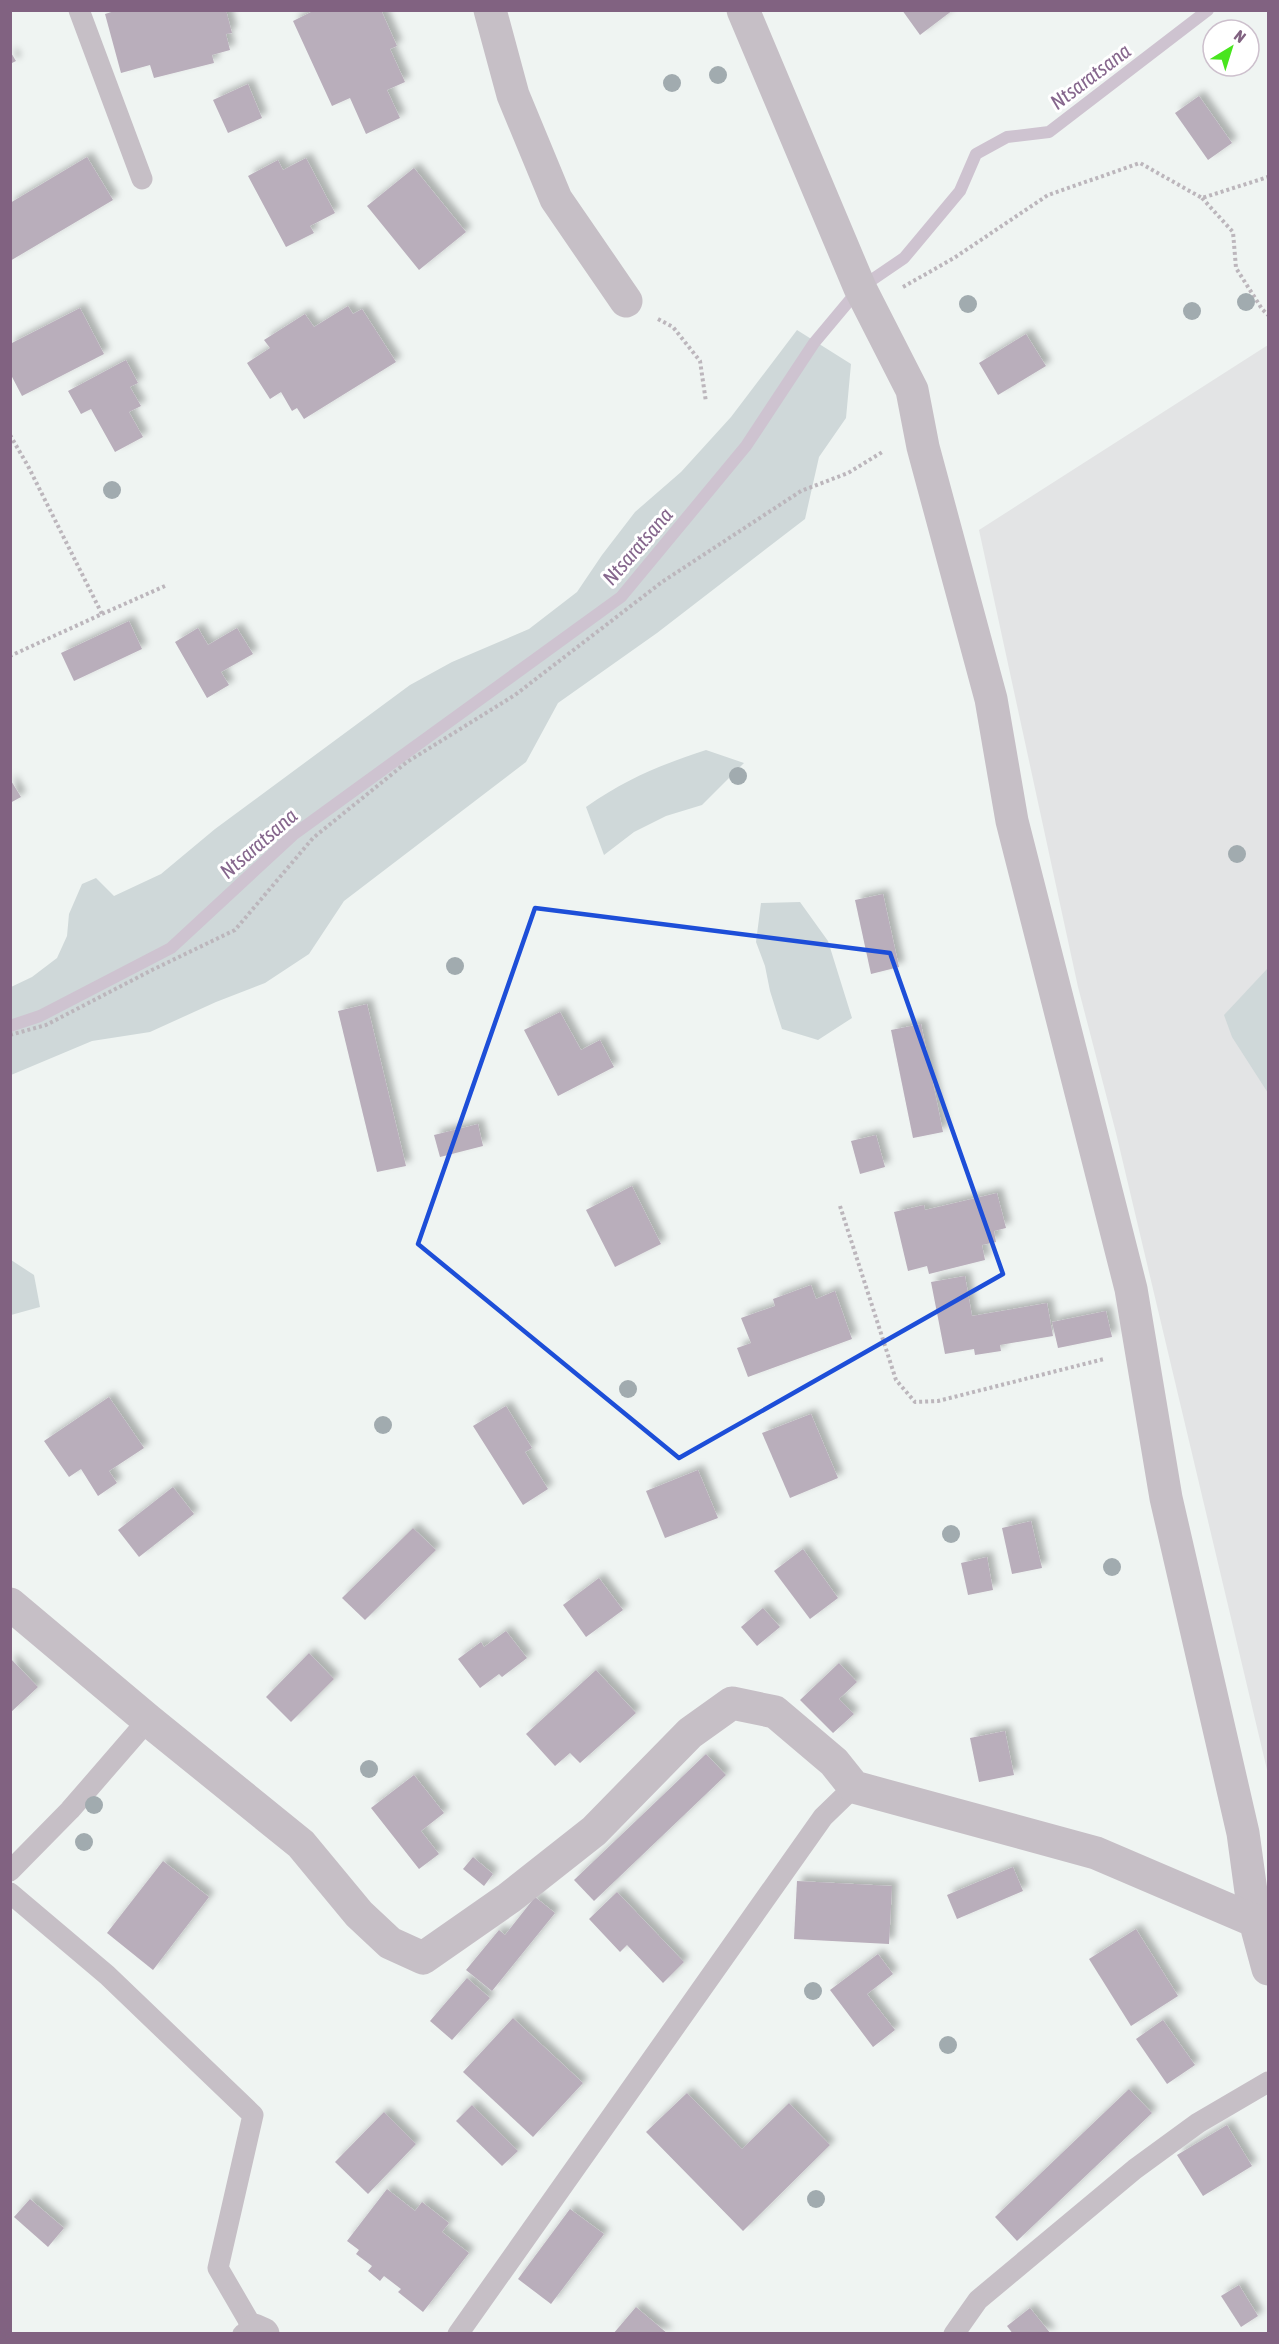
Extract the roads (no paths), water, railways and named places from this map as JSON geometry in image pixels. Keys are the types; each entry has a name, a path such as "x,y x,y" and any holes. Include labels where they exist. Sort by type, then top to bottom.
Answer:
{"street":[{"path":"490,10 513,95 556,199 626,301"},
{"path":"743,10 860,288 912,390 923,447 991,699 1012,821 1131,1289 1166,1498 1244,1833 1255,1922 1269,1969"},
{"path":"10,1604 301,1844 359,1914 390,1943 423,1958 509,1898 594,1831 690,1733 732,1703 775,1712 834,1762 854,1787 1096,1853 1255,1922"}],"lane":[{"path":"80,10 142,180"},
{"path":"10,1871 70,1810 148,1720"},
{"path":"458,2334 823,1817 854,1787"},
{"path":"10,1893 107,1975 253,2115 218,2268 253,2332"},
{"path":"954,2334 978,2300 1135,2169 1198,2123 1269,2082"}],"waterway":[{"name":"Ntsaratsana","path":"10,1026 40,1016 171,948 293,835 621,597 746,446 814,343 860,288 904,258 960,191 976,154 1007,137 1049,132 1208,10"}]}
